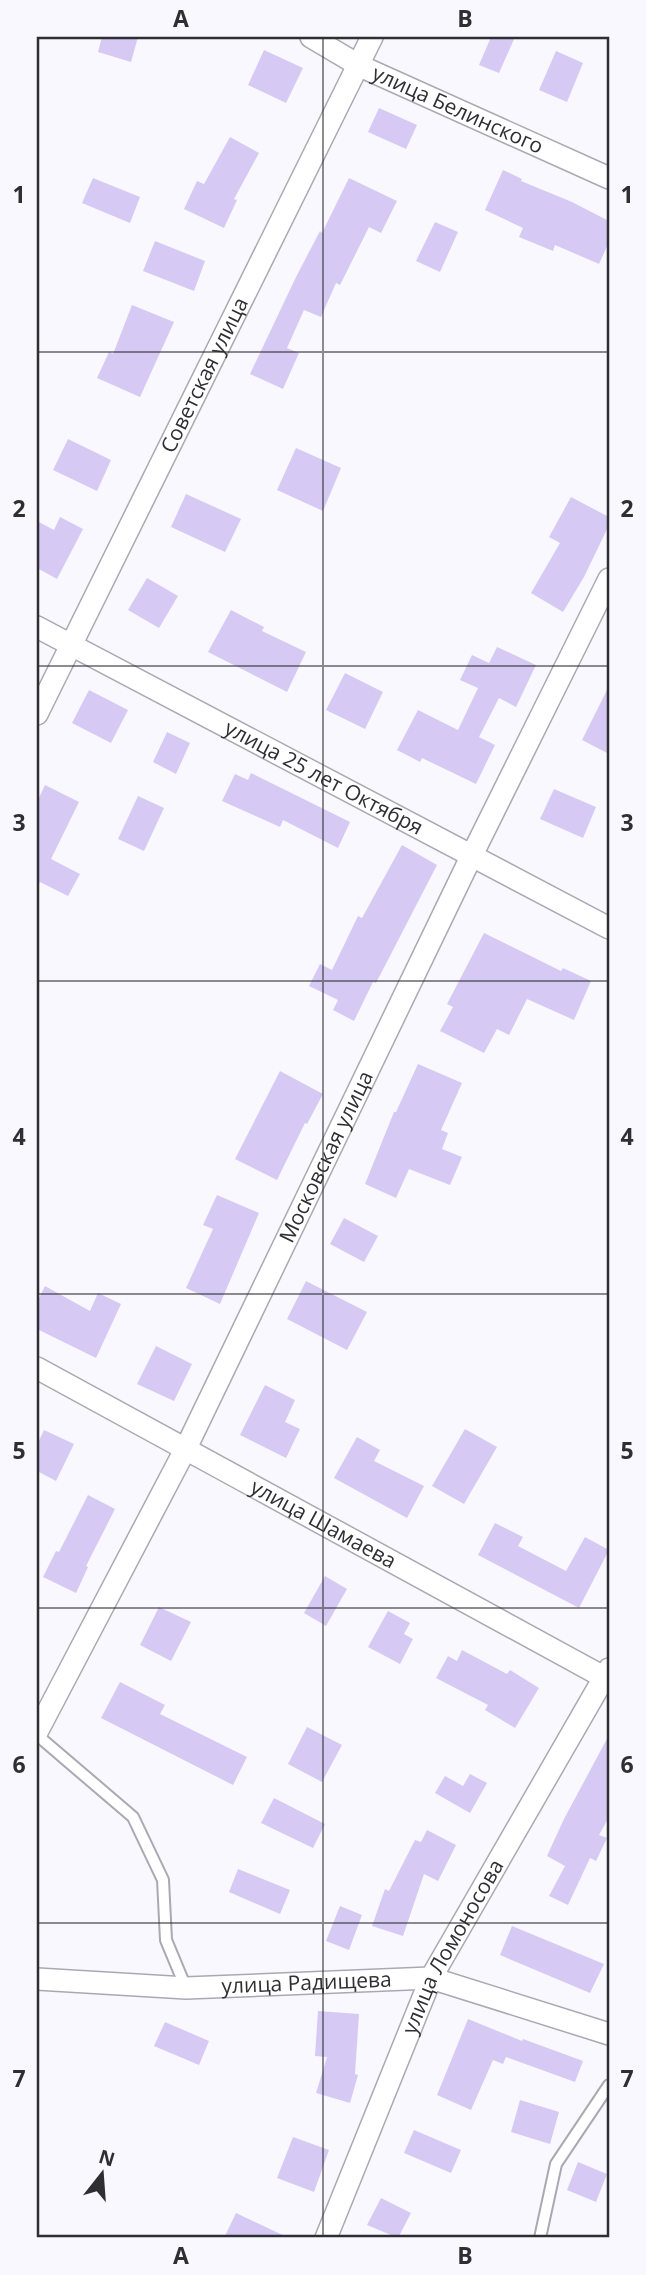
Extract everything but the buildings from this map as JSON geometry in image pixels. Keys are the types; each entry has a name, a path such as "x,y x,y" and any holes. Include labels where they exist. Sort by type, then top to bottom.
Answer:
{"street":[{"name":"улица Белинского","path":"311,37 360,66 609,178"},
{"name":"Советская улица","path":"37,714 360,66 372,37"},
{"name":"Московская улица","path":"37,1734 186,1448 472,855 609,579"},
{"name":"улица 25 лет Октября","path":"37,627 72,643 609,928"},
{"name":"улица Шамаева","path":"37,1368 608,1675"},
{"name":"улица Ломоносова","path":"332,2237 431,1978 608,1675"},
{"name":"улица Радищева","path":"37,1979 186,1988 431,1978 609,2034"}],"lane":[{"path":"37,1734 133,1817 163,1880 166,1940 186,1988"},
{"path":"540,2238 556,2164 609,2085"}]}
